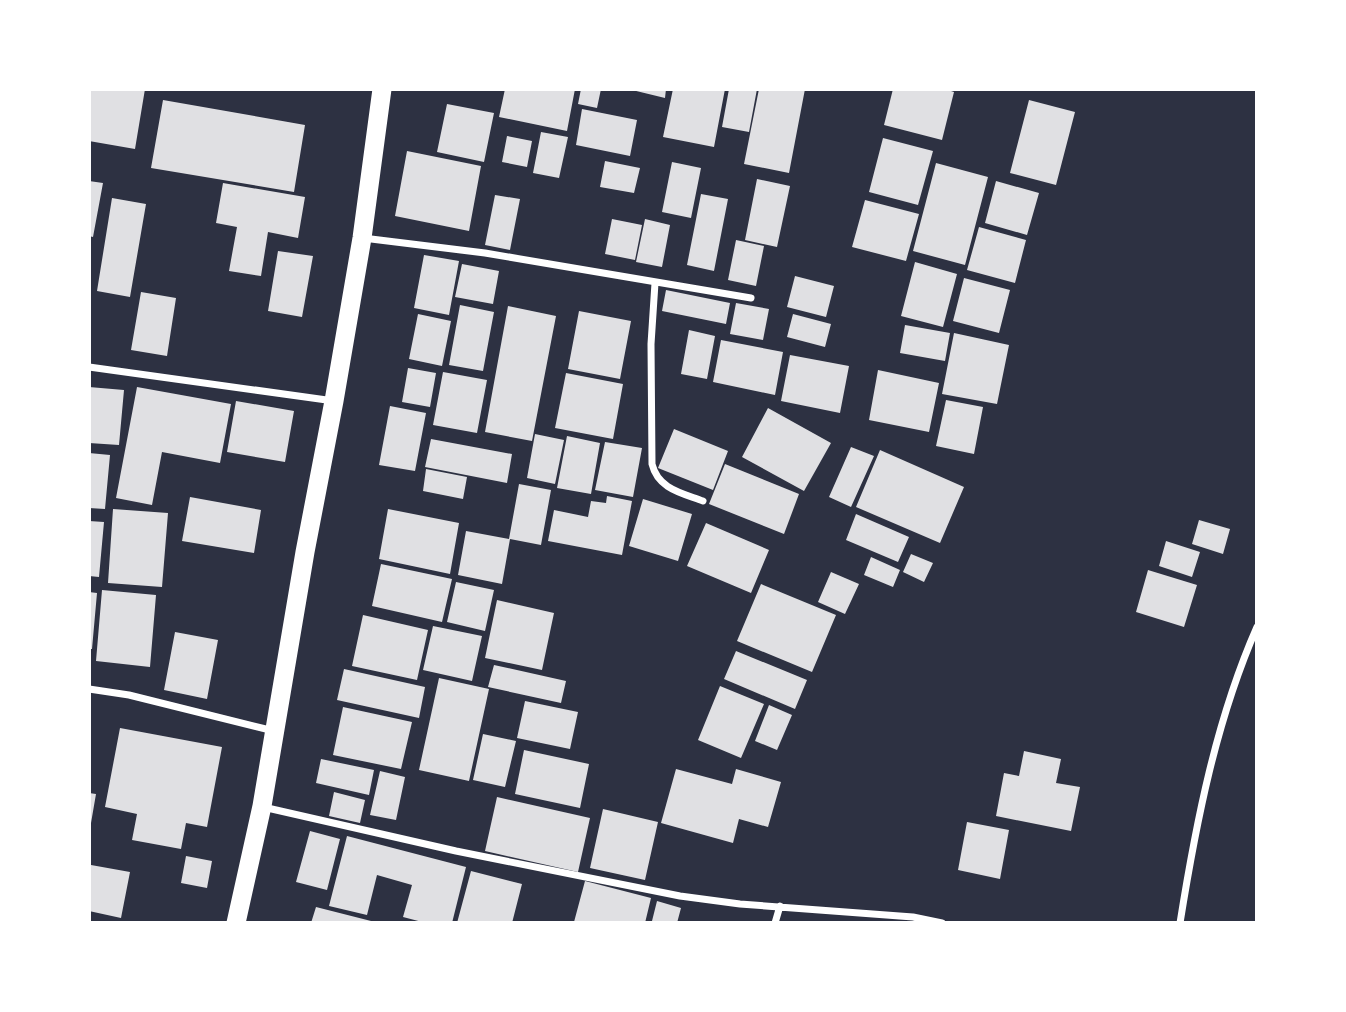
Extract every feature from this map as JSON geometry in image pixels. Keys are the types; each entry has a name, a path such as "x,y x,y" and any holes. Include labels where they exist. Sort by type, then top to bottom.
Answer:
{"highway":[{"path":"236,923 262,806 305,552 334,401 362,238 382,89"}],"street":[{"path":"362,238 485,253 751,298"},
{"path":"655,283 651,344 652,464 654,473 665,485 703,501"},
{"path":"89,367 334,401"},
{"path":"1180,923 1204,793 1231,697 1257,627"},
{"path":"89,690 129,695 275,731"},
{"path":"262,806 443,848 680,896 942,923"},
{"path":"775,923 780,905"}],"building":[{"path":"90,89 145,89 135,149 89,141"},
{"path":"505,89 575,89 567,131 499,117"},
{"path":"581,89 601,89 597,108 578,104"},
{"path":"628,89 666,89 665,98"},
{"path":"673,89 725,89 714,147 663,137"},
{"path":"729,89 757,89 749,132 722,127"},
{"path":"759,89 805,89 789,173 744,164"},
{"path":"893,89 945,89 954,92 942,140 884,125"},
{"path":"163,100 305,125 294,192 151,168"},
{"path":"1029,100 1075,112 1056,185 1010,173"},
{"path":"447,104 494,113 484,162 437,152"},
{"path":"582,109 637,120 630,156 576,145"},
{"path":"541,132 568,137 559,178 533,173"},
{"path":"507,136 532,141 527,167 502,162"},
{"path":"883,138 933,151 918,205 869,192"},
{"path":"407,151 481,166 469,231 395,216"},
{"path":"605,161 640,168 634,193 600,187"},
{"path":"672,162 701,168 691,218 662,212"},
{"path":"936,163 988,177 965,265 913,251"},
{"path":"757,179 790,186 777,247 745,240"},
{"path":"89,181 103,183 93,237 89,236"},
{"path":"996,181 1039,193 1027,235 985,223"},
{"path":"223,183 305,197 298,238 268,232 261,276 229,271 237,227 216,223"},
{"path":"701,194 728,199 714,271 687,265"},
{"path":"495,195 520,199 510,250 485,245"},
{"path":"112,198 146,204 130,297 97,291"},
{"path":"865,200 919,214 906,261 852,247"},
{"path":"612,219 642,225 635,260 605,254"},
{"path":"645,219 670,225 662,267 636,262"},
{"path":"979,227 1026,240 1015,283 967,270"},
{"path":"736,240 764,246 756,286 728,280"},
{"path":"278,251 313,256 302,317 268,311"},
{"path":"424,255 459,261 449,315 414,308"},
{"path":"915,262 957,274 943,327 901,316"},
{"path":"462,264 499,271 493,304 455,297"},
{"path":"795,276 834,286 826,317 787,307"},
{"path":"964,278 1010,290 999,333 953,321"},
{"path":"666,290 730,303 726,324 662,311"},
{"path":"141,292 176,298 167,356 131,350"},
{"path":"736,303 769,309 763,340 730,334"},
{"path":"460,305 494,312 483,371 449,365"},
{"path":"508,306 556,316 532,441 485,432"},
{"path":"579,311 631,321 620,379 568,369"},
{"path":"418,314 451,321 442,366 409,359"},
{"path":"793,314 831,324 825,347 787,337"},
{"path":"905,325 950,333 945,361 900,353"},
{"path":"689,330 715,336 707,379 681,374"},
{"path":"954,333 1009,345 997,404 942,394"},
{"path":"721,340 783,352 775,395 713,382"},
{"path":"790,355 849,366 840,413 781,401"},
{"path":"408,368 436,373 430,407 402,402"},
{"path":"878,370 939,383 929,432 869,420"},
{"path":"443,372 487,380 477,433 433,425"},
{"path":"566,373 623,384 613,439 555,428"},
{"path":"89,387 124,390 119,445 89,443"},
{"path":"137,387 231,404 220,463 162,452 152,505 116,498"},
{"path":"946,400 983,407 974,454 936,446"},
{"path":"236,401 294,411 285,462 227,452"},
{"path":"390,406 426,413 415,471 379,465"},
{"path":"768,408 831,443 804,491 742,457"},
{"path":"674,429 728,451 713,490 658,468"},
{"path":"535,434 564,440 555,484 527,478"},
{"path":"567,436 600,443 591,494 557,488"},
{"path":"431,439 512,454 507,483 425,467"},
{"path":"605,442 642,448 633,497 595,490"},
{"path":"851,447 874,456 851,507 829,497"},
{"path":"880,450 964,487 940,543 856,507"},
{"path":"89,453 110,455 105,509 89,508"},
{"path":"725,464 799,494 784,534 709,504"},
{"path":"426,469 467,477 463,499 423,491"},
{"path":"519,484 551,490 541,545 510,539 502,584 458,575 466,531 509,539"},
{"path":"607,496 632,501 622,555 548,541 554,510 588,517 591,501 606,503"},
{"path":"190,497 261,510 254,553 182,541"},
{"path":"643,499 692,514 678,561 629,546"},
{"path":"113,509 168,513 162,587 108,583"},
{"path":"388,509 459,523 450,574 379,559"},
{"path":"856,514 909,537 898,562 846,540"},
{"path":"1199,520 1230,529 1223,554 1192,544"},
{"path":"89,521 104,522 99,577 89,576"},
{"path":"706,523 769,550 751,593 687,566"},
{"path":"1166,541 1200,552 1192,577 1159,566"},
{"path":"911,554 933,563 924,582 903,572"},
{"path":"871,557 900,570 893,587 864,575"},
{"path":"381,564 452,579 442,622 372,606"},
{"path":"1148,570 1197,585 1184,627 1136,612"},
{"path":"831,572 859,584 845,614 818,602"},
{"path":"456,582 494,590 485,631 447,622"},
{"path":"761,584 836,615 812,672 737,641"},
{"path":"102,590 156,595 150,667 96,661"},
{"path":"89,592 97,593 92,649 89,649"},
{"path":"497,600 554,613 542,670 485,658"},
{"path":"363,615 428,630 417,680 352,666"},
{"path":"433,626 482,636 472,681 423,670"},
{"path":"175,632 218,640 207,699 164,690"},
{"path":"736,651 807,680 795,709 724,679"},
{"path":"494,665 566,681 561,703 488,687"},
{"path":"344,669 425,687 419,718 337,700"},
{"path":"439,678 489,689 469,781 419,770"},
{"path":"720,686 764,704 741,758 698,740"},
{"path":"525,701 578,712 570,749 517,738"},
{"path":"769,705 792,715 777,750 755,741"},
{"path":"343,707 412,722 401,769 333,755"},
{"path":"120,728 222,747 207,827 186,823 181,849 132,840 137,814 105,807"},
{"path":"483,734 516,741 505,787 473,780"},
{"path":"524,750 589,764 580,808 515,794"},
{"path":"1024,751 1061,759 1056,783 1080,787 1071,831 996,816 1004,773 1019,776"},
{"path":"321,759 374,770 369,795 316,783"},
{"path":"676,769 732,784 736,769 781,782 768,827 739,819 733,843 661,823"},
{"path":"380,771 405,777 396,820 370,815"},
{"path":"334,792 365,800 360,823 329,816"},
{"path":"89,793 96,794 91,823 89,823"},
{"path":"497,797 590,818 578,872 485,851"},
{"path":"603,809 658,822 645,880 590,868"},
{"path":"967,822 1009,830 1000,879 958,870"},
{"path":"310,831 340,839 327,890 296,882"},
{"path":"347,836 466,867 452,923 426,923 403,917 412,885 377,875 367,915 329,906"},
{"path":"186,856 212,861 207,888 181,883"},
{"path":"91,865 130,872 121,918 89,911"},
{"path":"471,871 522,884 512,923 457,923"},
{"path":"585,881 651,898 645,923 574,922"},
{"path":"657,901 681,908 677,923 652,921"},
{"path":"316,907 375,922 375,923 311,923"}]}
